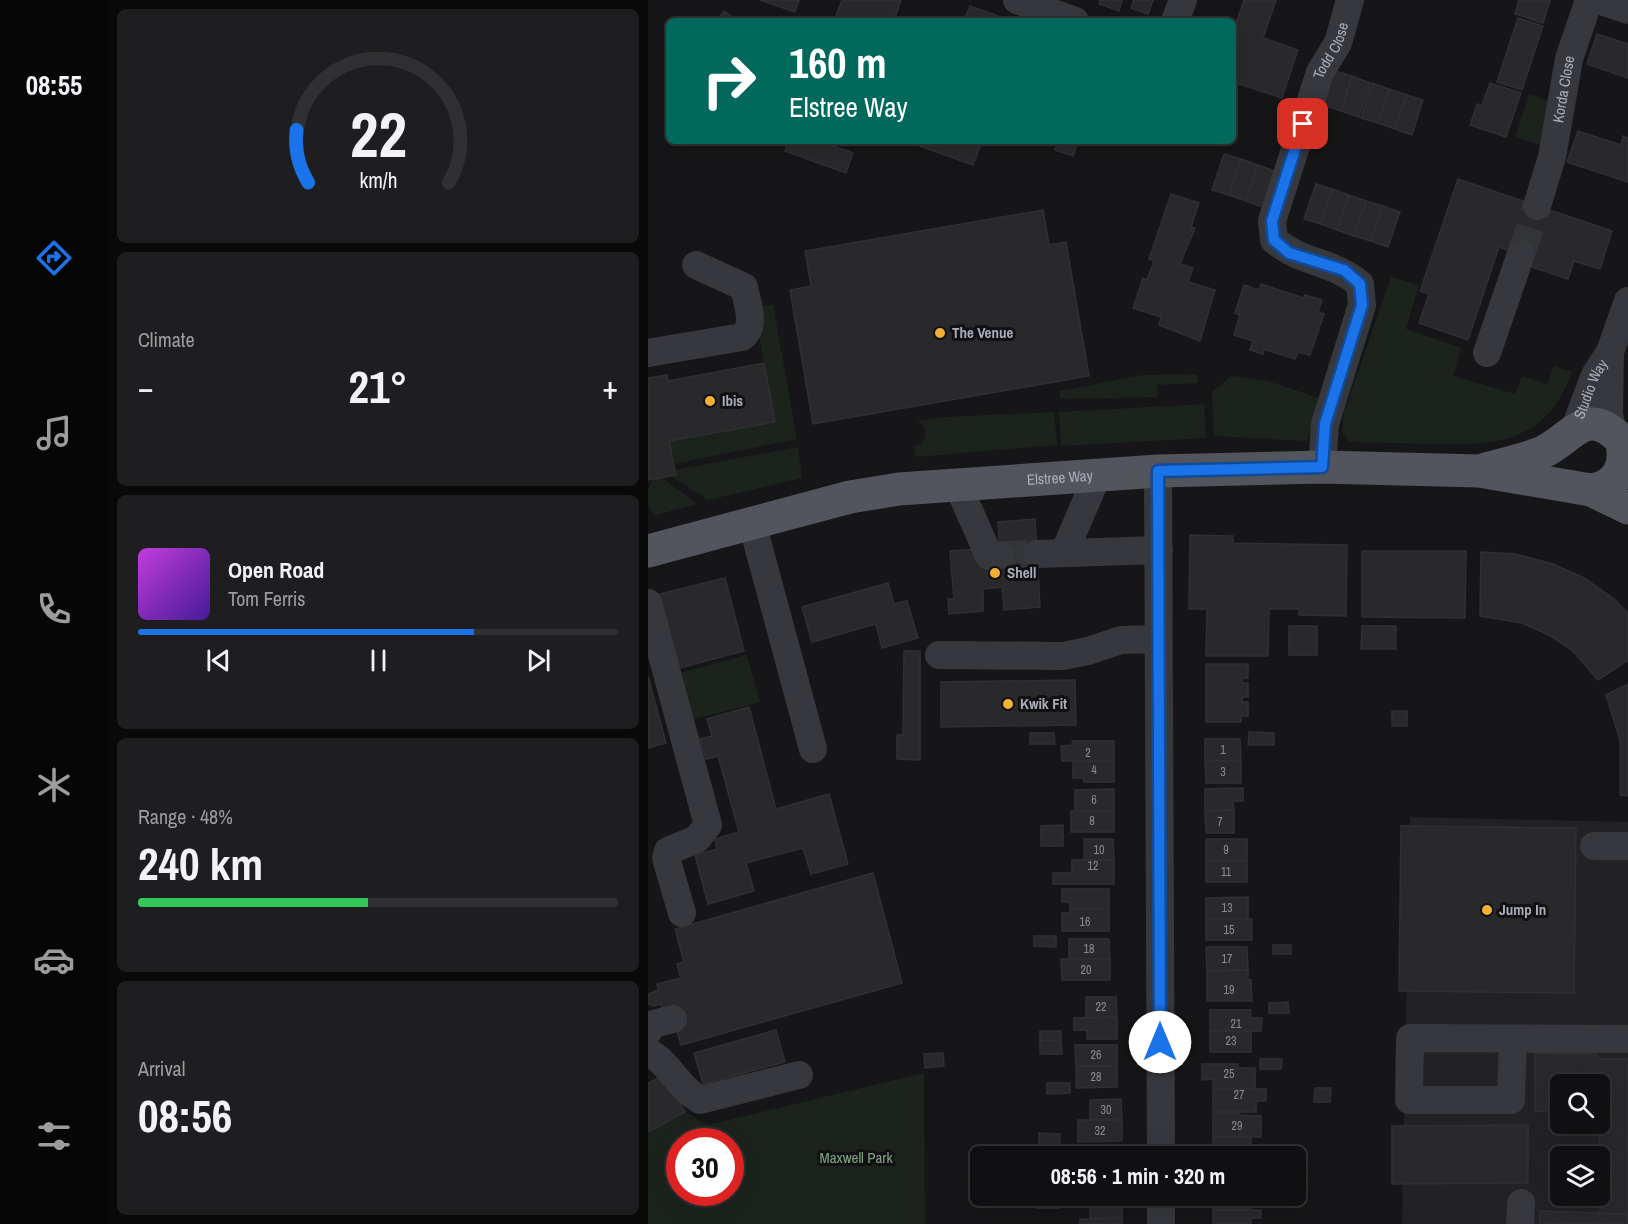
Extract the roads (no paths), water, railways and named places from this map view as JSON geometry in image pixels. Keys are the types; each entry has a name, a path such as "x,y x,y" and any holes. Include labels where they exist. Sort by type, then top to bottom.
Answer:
{"main road":[{"path":"1570,432 1591,424 1622,449 1620,473 1612,483 1586,489"},
{"name":"Elstree Way","path":"1479,471 1543,452 1570,432"},
{"name":"Elstree Way","path":"1570,432 1558,458 1561,471 1568,480 1628,508"},
{"name":"Elstree Way","path":"652,544 752,523 850,497 957,483 1098,474 1322,467 1479,471 1586,489"}],"street":[{"path":"1017,0 1067,18"},
{"path":"1176,18 1183,0"},
{"name":"Todd Close","path":"1322,467 1325,424 1362,305 1360,284 1344,270 1289,253 1274,240 1272,221 1320,72 1338,43 1350,0"},
{"name":"Korda Close","path":"1541,193 1552,157 1569,59 1589,0"},
{"path":"1598,0 1628,10"},
{"path":"1488,353 1521,254"},
{"path":"648,353 742,337 748,332 751,326 744,287 696,265"},
{"name":"Studio Way","path":"1570,432 1595,375 1610,352 1628,301"},
{"name":"Studio Way","path":"1610,352 1609,413 1622,449"},
{"path":"1158,471 1161,1146"},
{"path":"1098,474 1051,554 1159,550"},
{"path":"957,483 989,555 1000,555"},
{"path":"752,523 813,749"},
{"path":"648,603 708,825 697,839 669,851 666,858 682,913"},
{"path":"939,655 1063,656 1088,651 1120,640 1158,639"},
{"path":"1594,846 1628,846"},
{"path":"648,1032 650,1025 673,1019"},
{"path":"1513,1039 1628,1039"},
{"path":"648,1052 659,1058 689,1094 700,1100 799,1075"},
{"path":"1161,1206 1161,1224"}],"tunnel":[{"path":"1521,254 1537,206"},
{"path":"1000,555 1037,554"}],"place":[{"name":"The Venue","path":"940,333"},
{"name":"Ibis","path":"710,401"},
{"name":"Shell","path":"995,573"},
{"name":"Kwik Fit","path":"1008,704"},
{"name":"Jump In","path":"1487,910"}],"park label":[{"name":"Maxwell Park","path":"856,1158"}]}
